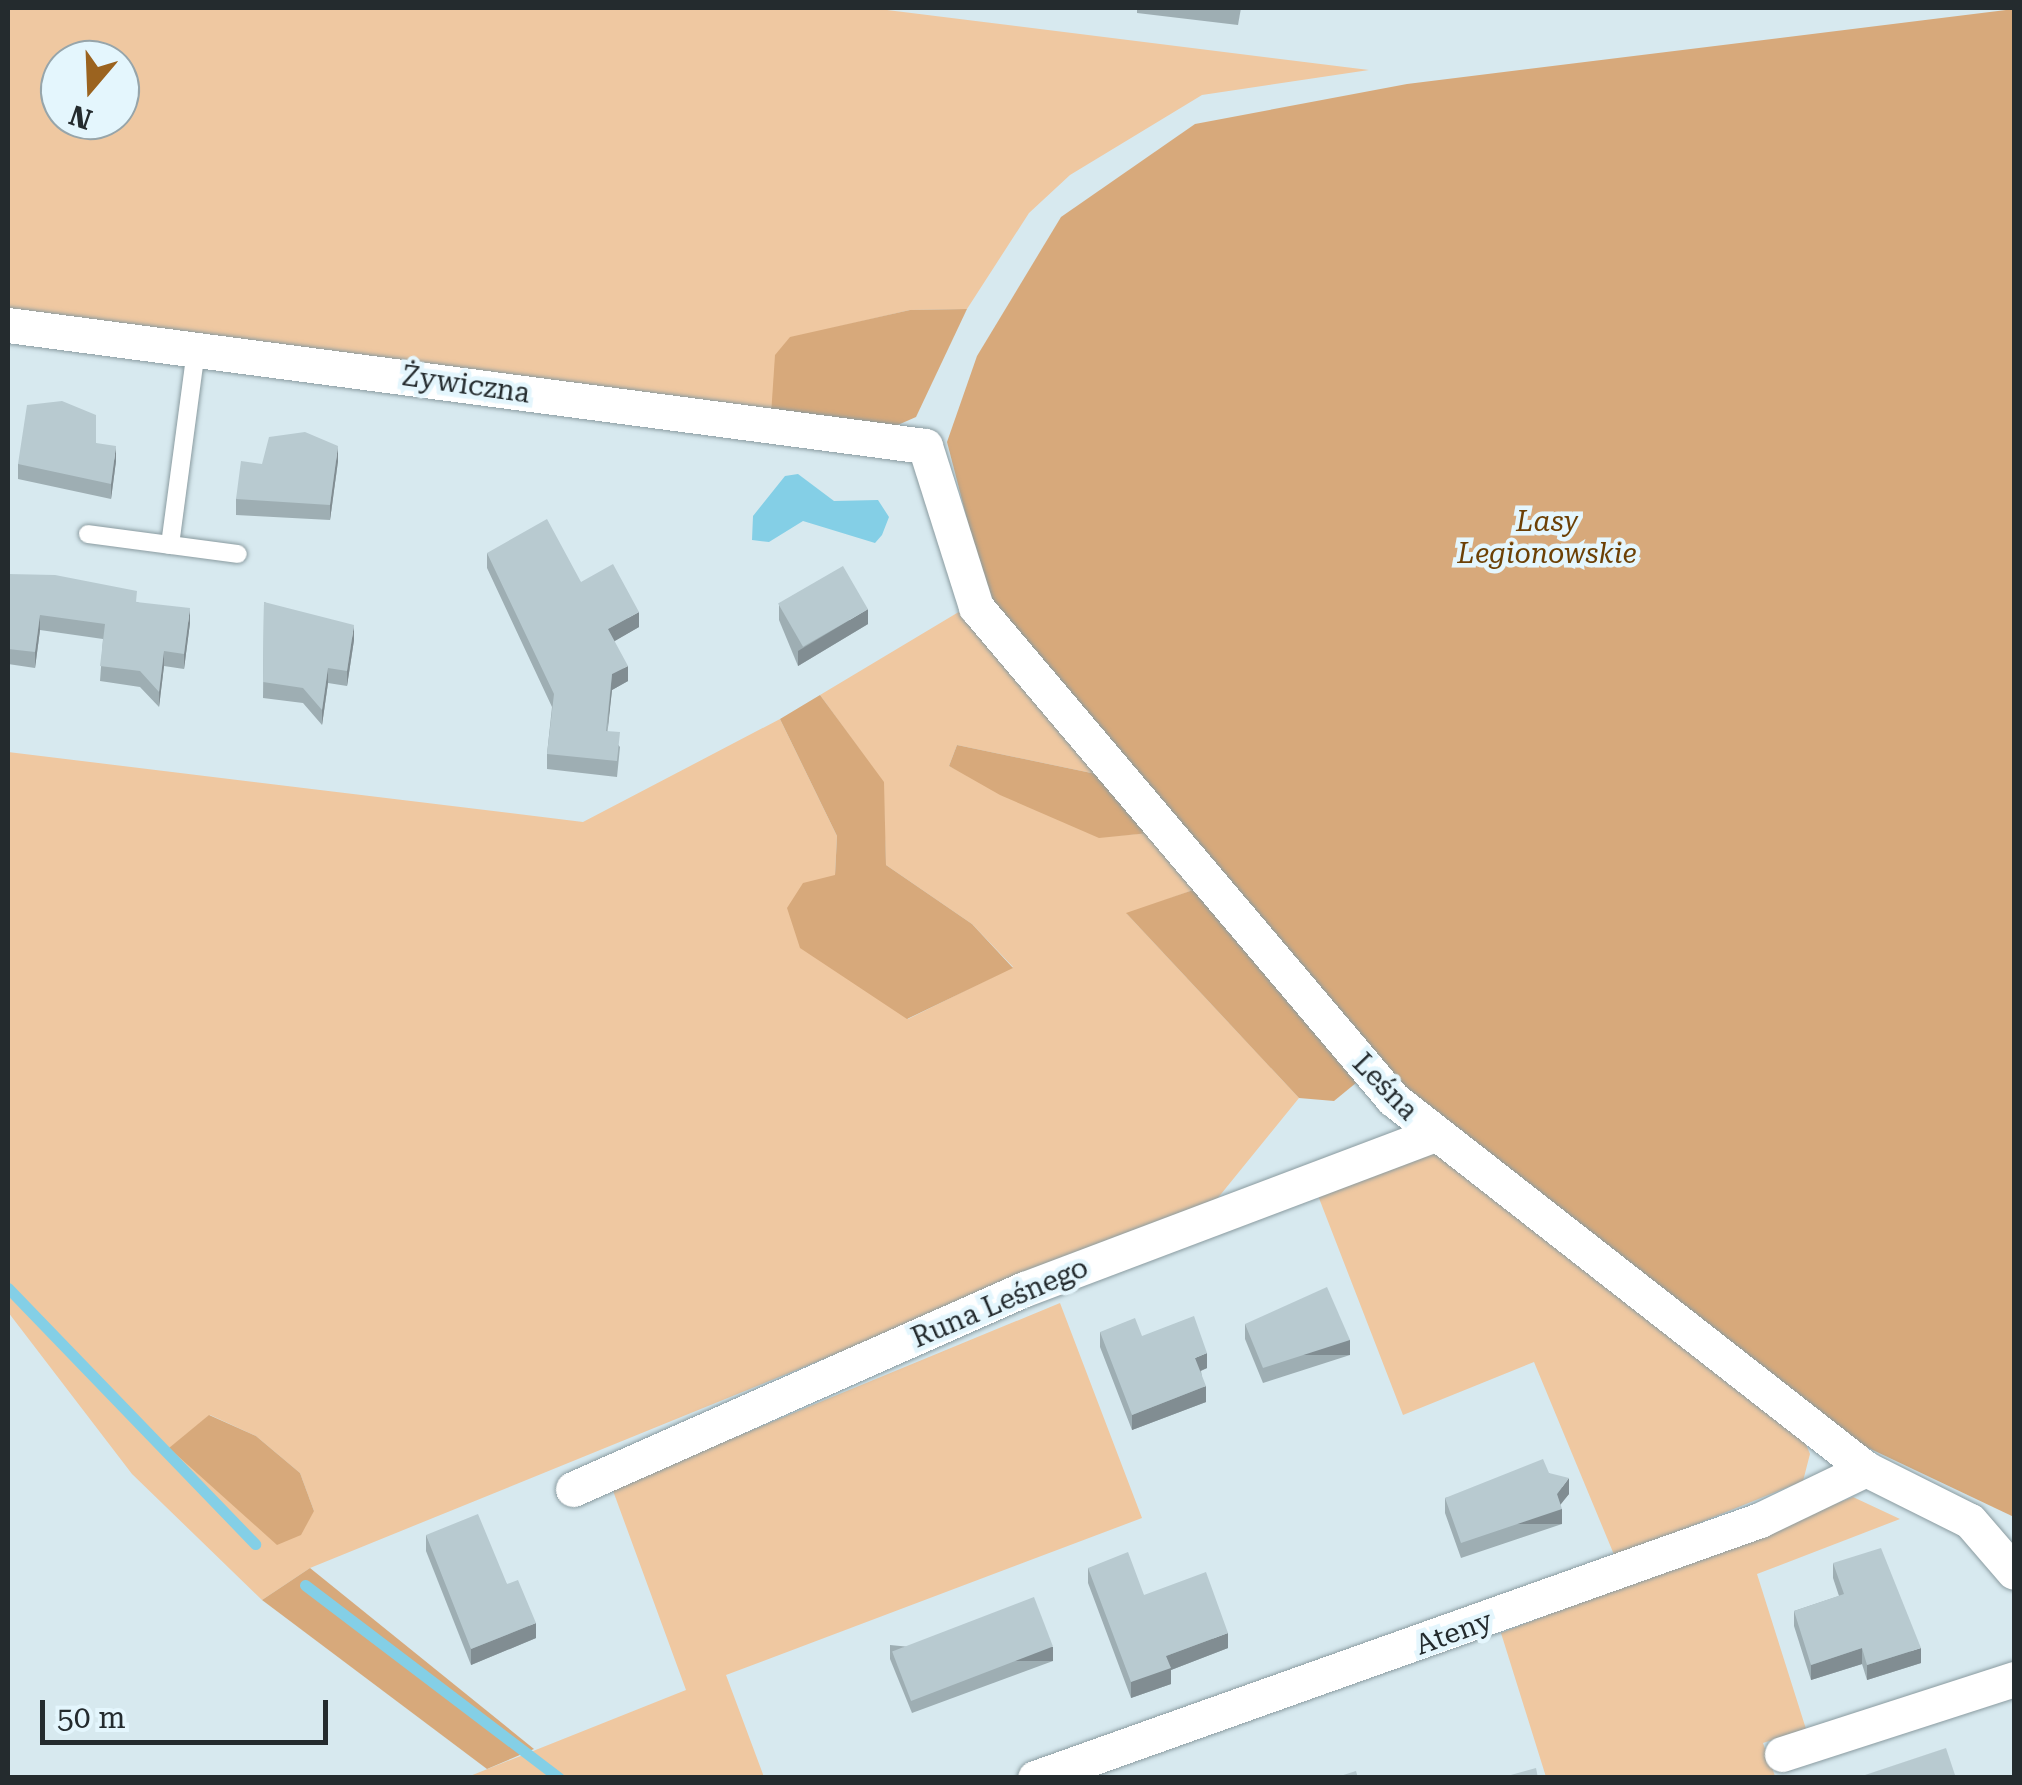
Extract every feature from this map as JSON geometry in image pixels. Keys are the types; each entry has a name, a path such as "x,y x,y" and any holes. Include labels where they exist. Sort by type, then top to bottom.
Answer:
{"street":[{"name":"Żywiczna","path":"8,325 925,446"},
{"name":"Leśna","path":"925,446 976,607 1311,1008 1433,1135 1866,1469 1956,1511 2014,1572"},
{"name":"Runa Leśnego","path":"573,1489 1025,1289 1433,1135"},
{"name":"Ateny","path":"1035,1778 1742,1527 1866,1469"},
{"path":"1782,1754 2014,1680"}],"lane":[{"path":"170,545 196,350"},
{"path":"88,534 238,554"}],"shaded area":[{"path":"8,8 871,8 1369,70 1202,95 1070,175 1029,213 967,309 910,310 790,338 771,415 8,309"},
{"path":"962,610 1101,775 957,745 949,766 1099,837 1149,833 1196,889 1127,914 1299,1098 1217,1199 310,1568 262,1600 132,1474 8,1312 8,752 583,822 780,719 837,836 835,875 908,1019 1013,967 972,924 886,865 883,782 820,695","holes":["210,1415 256,1436 300,1473 314,1511 170,1448"]},
{"path":"1432,1147 1800,1430 1810,1454 1803,1481 1615,1557 1534,1362 1403,1415 1317,1193"},
{"path":"1060,1303 1142,1518 726,1675 764,1777 465,1778 686,1690 612,1488"},
{"path":"1853,1497 1900,1519 1757,1574 1806,1729 1763,1743 1775,1776 1546,1777 1501,1633"}],"green space":[{"name":"Lasy Legionowskie","path":"2014,9 2014,1517 1820,1425 1415,1110 988,600 947,442 977,356 1061,217 1195,124 1407,84"},
{"path":"967,309 916,417 884,431 771,415 775,355 790,337 910,310"},
{"path":"820,695 884,782 886,865 972,924 1013,968 907,1019 800,948 787,908 803,883 835,875 837,836 780,719"},
{"path":"957,745 1101,775 1149,833 1099,838 1000,795 949,766"},
{"path":"1196,889 1362,1078 1334,1101 1299,1098 1126,913"},
{"path":"209,1415 256,1436 300,1473 314,1511 301,1535 277,1545 169,1448"},
{"path":"310,1568 534,1749 487,1769 262,1600"}],"water":[{"path":"798,474 834,501 878,500 889,517 882,535 875,543 803,521 769,542 752,540 753,516 785,476"}],"building":[{"path":"62,401 96,415 96,443 116,446 111,484 18,464 27,405"},
{"path":"305,432 338,446 330,505 236,499 241,461 262,464 269,437"},
{"path":"547,519 581,582 613,564 639,612 608,629 628,666 612,674 606,731 620,732 617,761 547,754 554,694 487,553"},
{"path":"843,566 868,609 803,647 778,604"},
{"path":"8,574 55,575 137,591 136,602 190,608 184,654 164,651 159,692 140,671 100,666 105,624 40,615 35,652 8,649"},
{"path":"264,602 354,625 347,671 328,668 322,710 303,688 263,682"},
{"path":"1327,1287 1350,1340 1263,1368 1245,1324"},
{"path":"1194,1316 1207,1353 1195,1358 1206,1386 1132,1415 1100,1332 1135,1318 1142,1336"},
{"path":"1543,1459 1549,1473 1569,1478 1557,1494 1562,1509 1461,1543 1445,1498"},
{"path":"478,1514 507,1584 518,1580 536,1623 471,1649 426,1535"},
{"path":"1881,1548 1921,1648 1867,1665 1862,1648 1811,1665 1794,1611 1844,1594 1833,1563"},
{"path":"1128,1552 1144,1595 1206,1572 1228,1633 1166,1656 1171,1668 1131,1682 1088,1568"},
{"path":"1034,1597 1053,1646 911,1701 892,1651"},
{"path":"1946,1748 1956,1778 1856,1778"},
{"path":"1536,1768 1538,1778 1500,1778"},
{"path":"1356,1771 1358,1778 1334,1778"}],"waterway":[{"path":"8,1288 255,1544"},
{"path":"305,1585 559,1778"}]}
